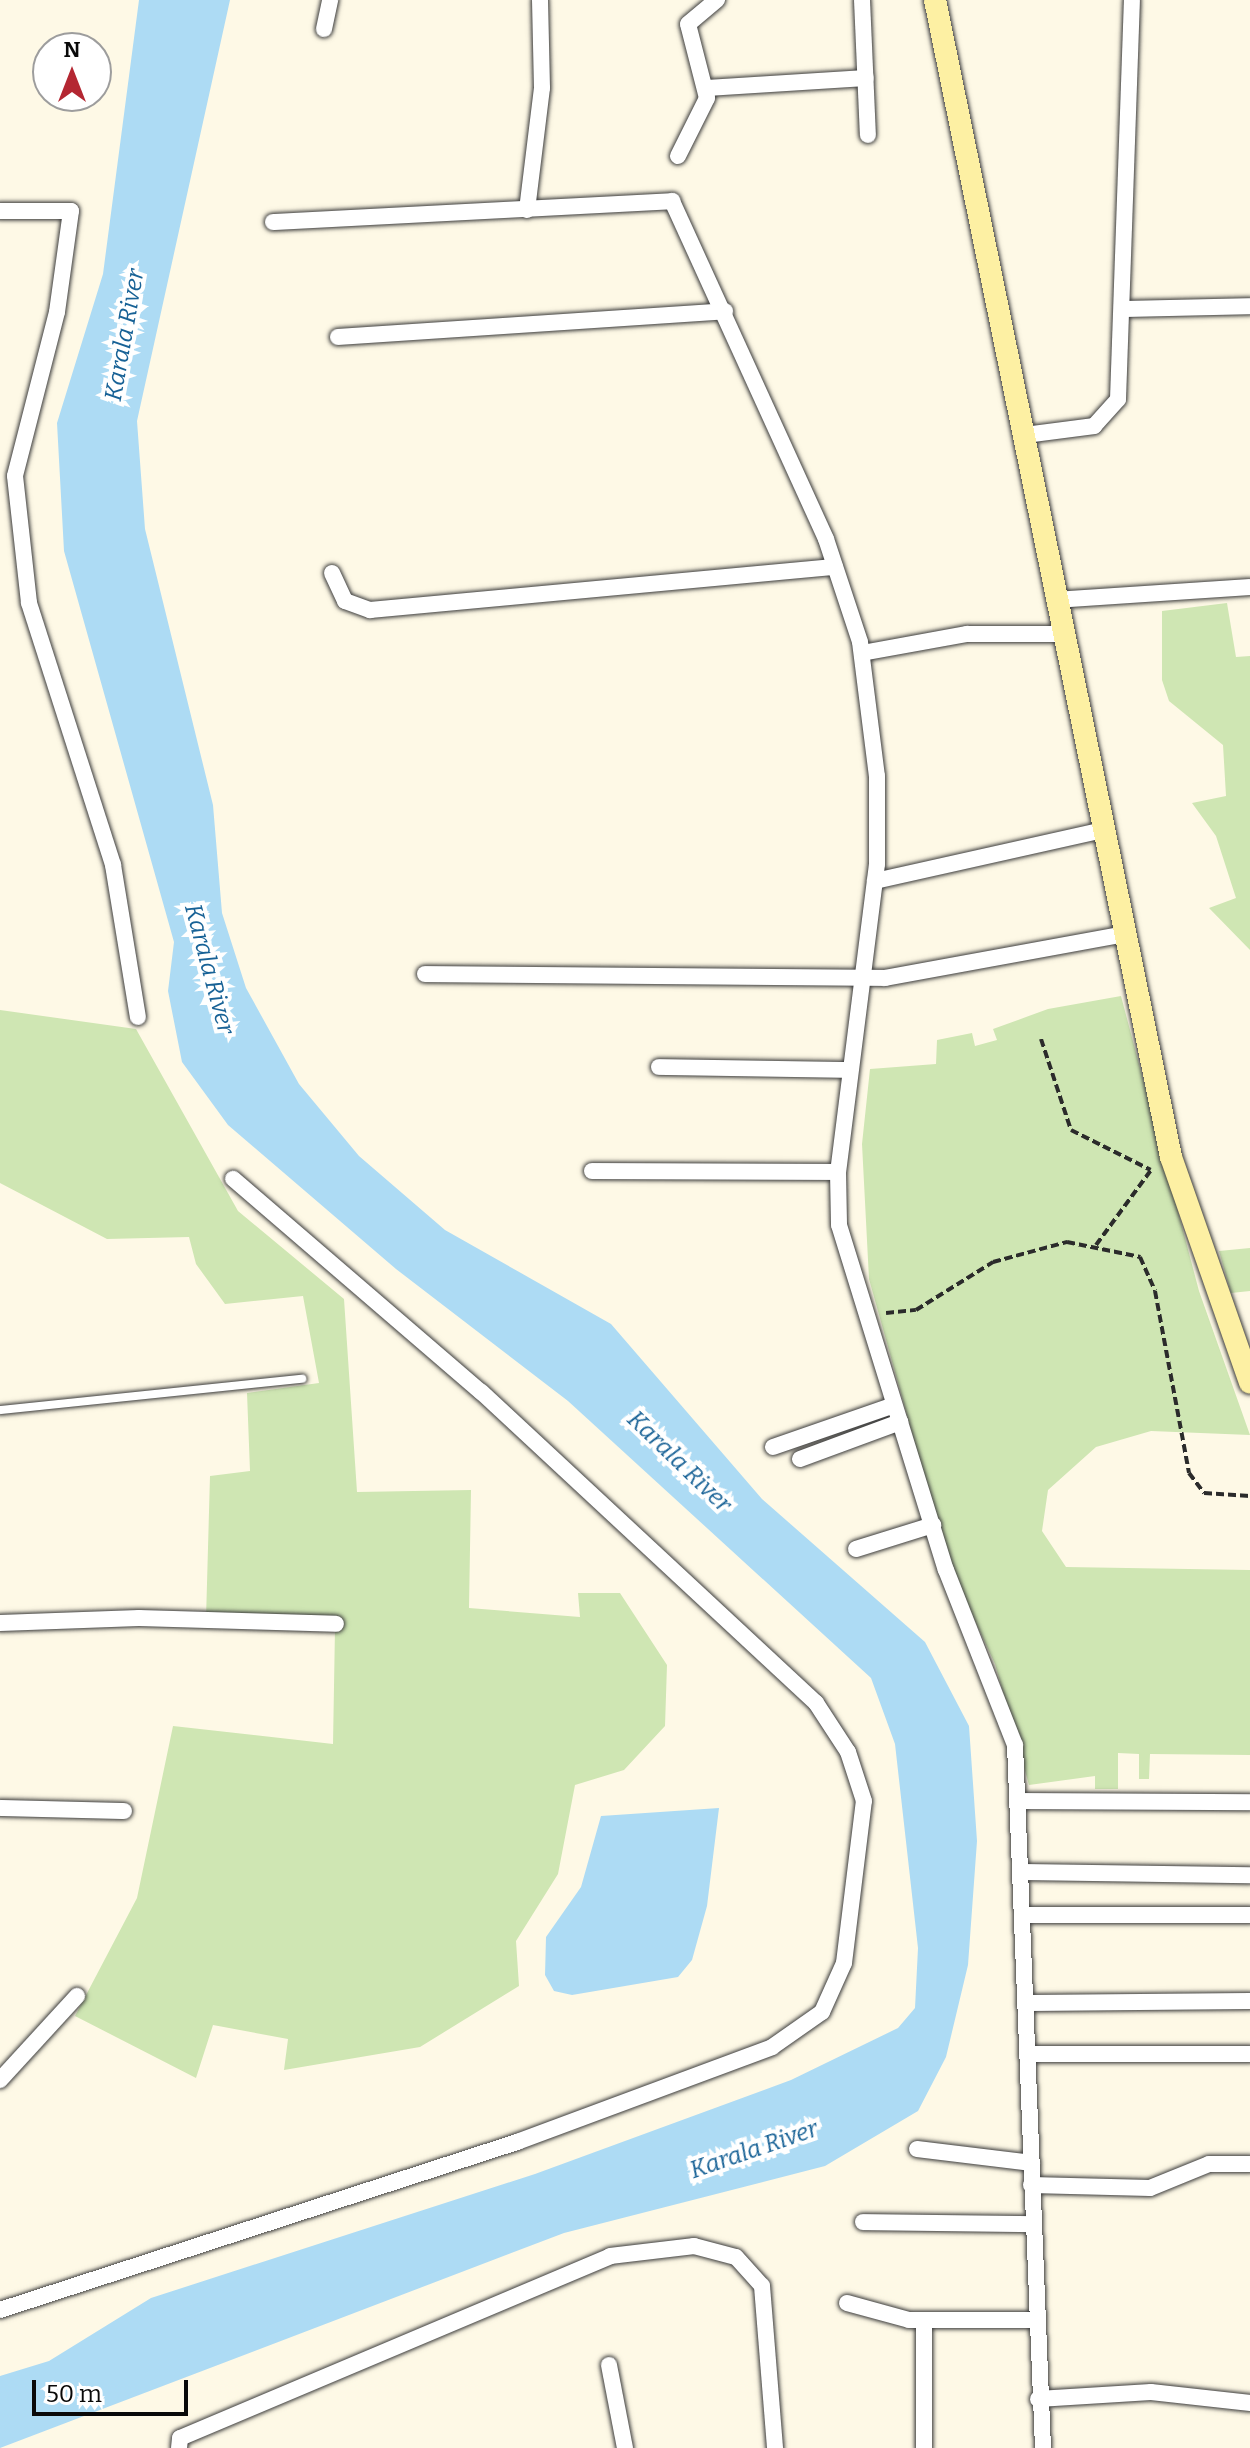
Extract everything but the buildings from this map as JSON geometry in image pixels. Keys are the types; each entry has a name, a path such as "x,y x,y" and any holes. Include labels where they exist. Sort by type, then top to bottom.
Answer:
{"main road":[{"path":"935,0 1025,435 1055,600 1176,1179 1250,1383"}],"street":[{"path":"324,29 330,0"},
{"path":"527,210 542,88 540,0"},
{"path":"678,156 705,108 707,88 687,29 717,0"},
{"path":"862,0 868,135"},
{"path":"1025,435 1094,426 1113,410 1122,309 1132,0"},
{"path":"707,88 866,78"},
{"path":"273,222 672,201 725,311 835,567 862,653 877,776 875,881 838,1172 841,1238 933,1525 998,1688 1022,1801 1031,2054 1031,2224 1043,2448"},
{"path":"0,211 71,211 57,312 15,476 29,603 113,865 138,1017"},
{"path":"1122,309 1250,306"},
{"path":"338,337 725,311"},
{"path":"332,573 345,601 370,610 835,567"},
{"path":"1055,600 1250,587"},
{"path":"862,653 967,634 1062,634"},
{"path":"875,881 1103,830"},
{"path":"425,974 861,978 925,975 1125,934"},
{"path":"659,1067 850,1070"},
{"path":"592,1171 838,1172"},
{"path":"0,2310 517,2142 772,2047 822,2012 844,1963 864,1801 848,1752 824,1713 500,1409 233,1179"},
{"path":"773,1447 894,1405"},
{"path":"800,1459 900,1422"},
{"path":"856,1549 933,1525"},
{"path":"0,1623 139,1618 336,1624"},
{"path":"1022,1801 1250,1802"},
{"path":"0,1808 124,1811"},
{"path":"1023,1872 1250,1875"},
{"path":"1024,1915 1250,1915"},
{"path":"0,2080 77,1996"},
{"path":"1029,2003 1250,2001"},
{"path":"1031,2054 1250,2054"},
{"path":"917,2149 1032,2163"},
{"path":"1031,2185 1150,2188 1209,2164 1250,2164"},
{"path":"863,2222 1031,2224"},
{"path":"179,2448 180,2438 610,2256 694,2246 736,2257 762,2286 775,2448"},
{"path":"847,2303 884,2317 1035,2320"},
{"path":"924,2320 924,2448"},
{"path":"609,2365 625,2448"},
{"path":"1038,2399 1151,2392 1250,2403"}],"lane":[{"path":"0,1410 302,1379"}],"path":[{"path":"1041,1039 1071,1130 1151,1170 1096,1245"},
{"path":"865,1315 916,1310 993,1262 1067,1242 1096,1245 1140,1257 1155,1291 1189,1473 1204,1493 1250,1496"}],"green space":[{"path":"1227,603 1236,657 1250,656 1250,950 1209,908 1236,898 1216,836 1192,803 1226,796 1223,745 1169,701 1162,680 1162,611"},
{"path":"1121,996 1199,1291 1250,1435 1151,1431 1096,1447 1048,1490 1042,1531 1066,1567 1250,1570 1250,1755 1150,1754 1149,1779 1139,1779 1139,1754 1118,1753 1118,1789 1095,1789 1095,1776 1029,1785 995,1664 949,1565 869,1279 862,1144 870,1069 936,1064 937,1040 972,1033 975,1046 997,1040 993,1029 1048,1009"},
{"path":"0,1010 136,1029 238,1211 344,1299 357,1492 471,1490 469,1608 580,1617 578,1593 620,1593 667,1665 665,1726 624,1770 575,1785 558,1874 516,1941 519,1986 420,2047 284,2070 288,2039 213,2025 196,2078 75,2016 137,1898 173,1726 333,1744 335,1628 206,1619 210,1476 250,1471 247,1393 319,1383 303,1296 225,1304 196,1264 189,1237 107,1239 0,1183"},
{"path":"1250,1248 1250,1291 1231,1293 1219,1251"}],"water":[{"name":"Karala River","path":"139,0 230,0 137,421 145,529 213,805 222,913 246,988 299,1084 359,1156 445,1230 611,1324 762,1499 925,1642 969,1726 977,1841 968,1965 946,2057 918,2111 825,2166 564,2233 0,2448 0,2376 49,2361 151,2298 535,2174 791,2080 898,2028 915,2008 918,1948 895,1744 871,1678 568,1401 396,1269 228,1125 182,1062 168,991 174,942 64,551 57,423 103,274"},
{"path":"719,1808 707,1906 692,1960 678,1977 572,1995 554,1991 545,1975 546,1937 581,1887 601,1816"}]}
